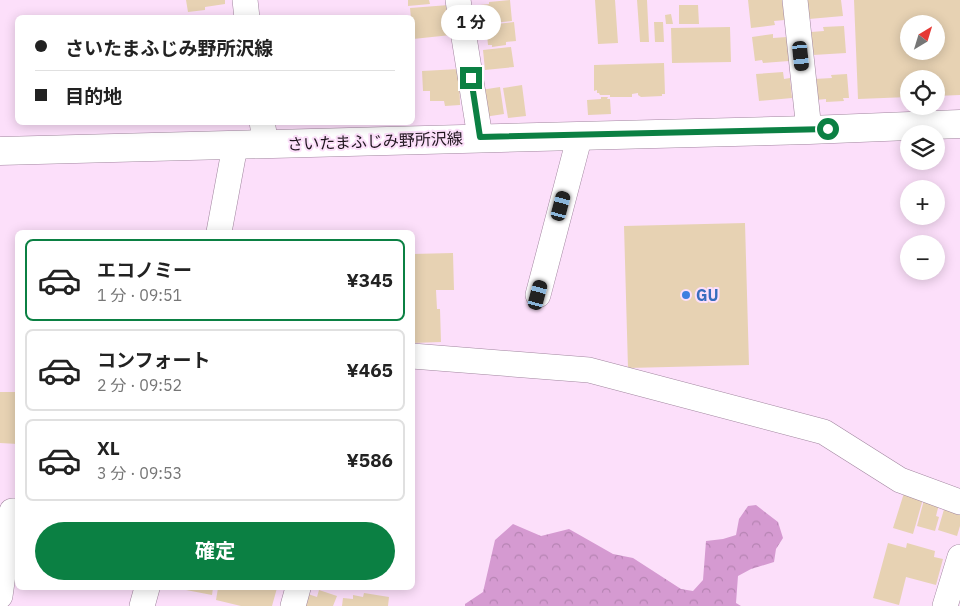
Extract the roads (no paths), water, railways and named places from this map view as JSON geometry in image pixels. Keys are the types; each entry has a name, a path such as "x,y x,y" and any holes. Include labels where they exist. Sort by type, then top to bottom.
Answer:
{"main road":[{"name":"さいたまふじみ野所沢線","path":"0,151 234,146 264,133 480,137 809,130 960,124"}],"street":[{"path":"245,0 247,15"},
{"path":"458,0 480,137"},
{"path":"795,0 809,130"},
{"path":"538,295 580,135"},
{"path":"219,230 234,146"},
{"path":"415,356 589,370 824,432 900,480 960,502"},
{"path":"0,596 12,511"},
{"path":"945,606 960,557"},
{"path":"142,606 146,590"},
{"path":"292,606 297,590"}],"place":[{"name":"GU","path":"686,295"}]}
